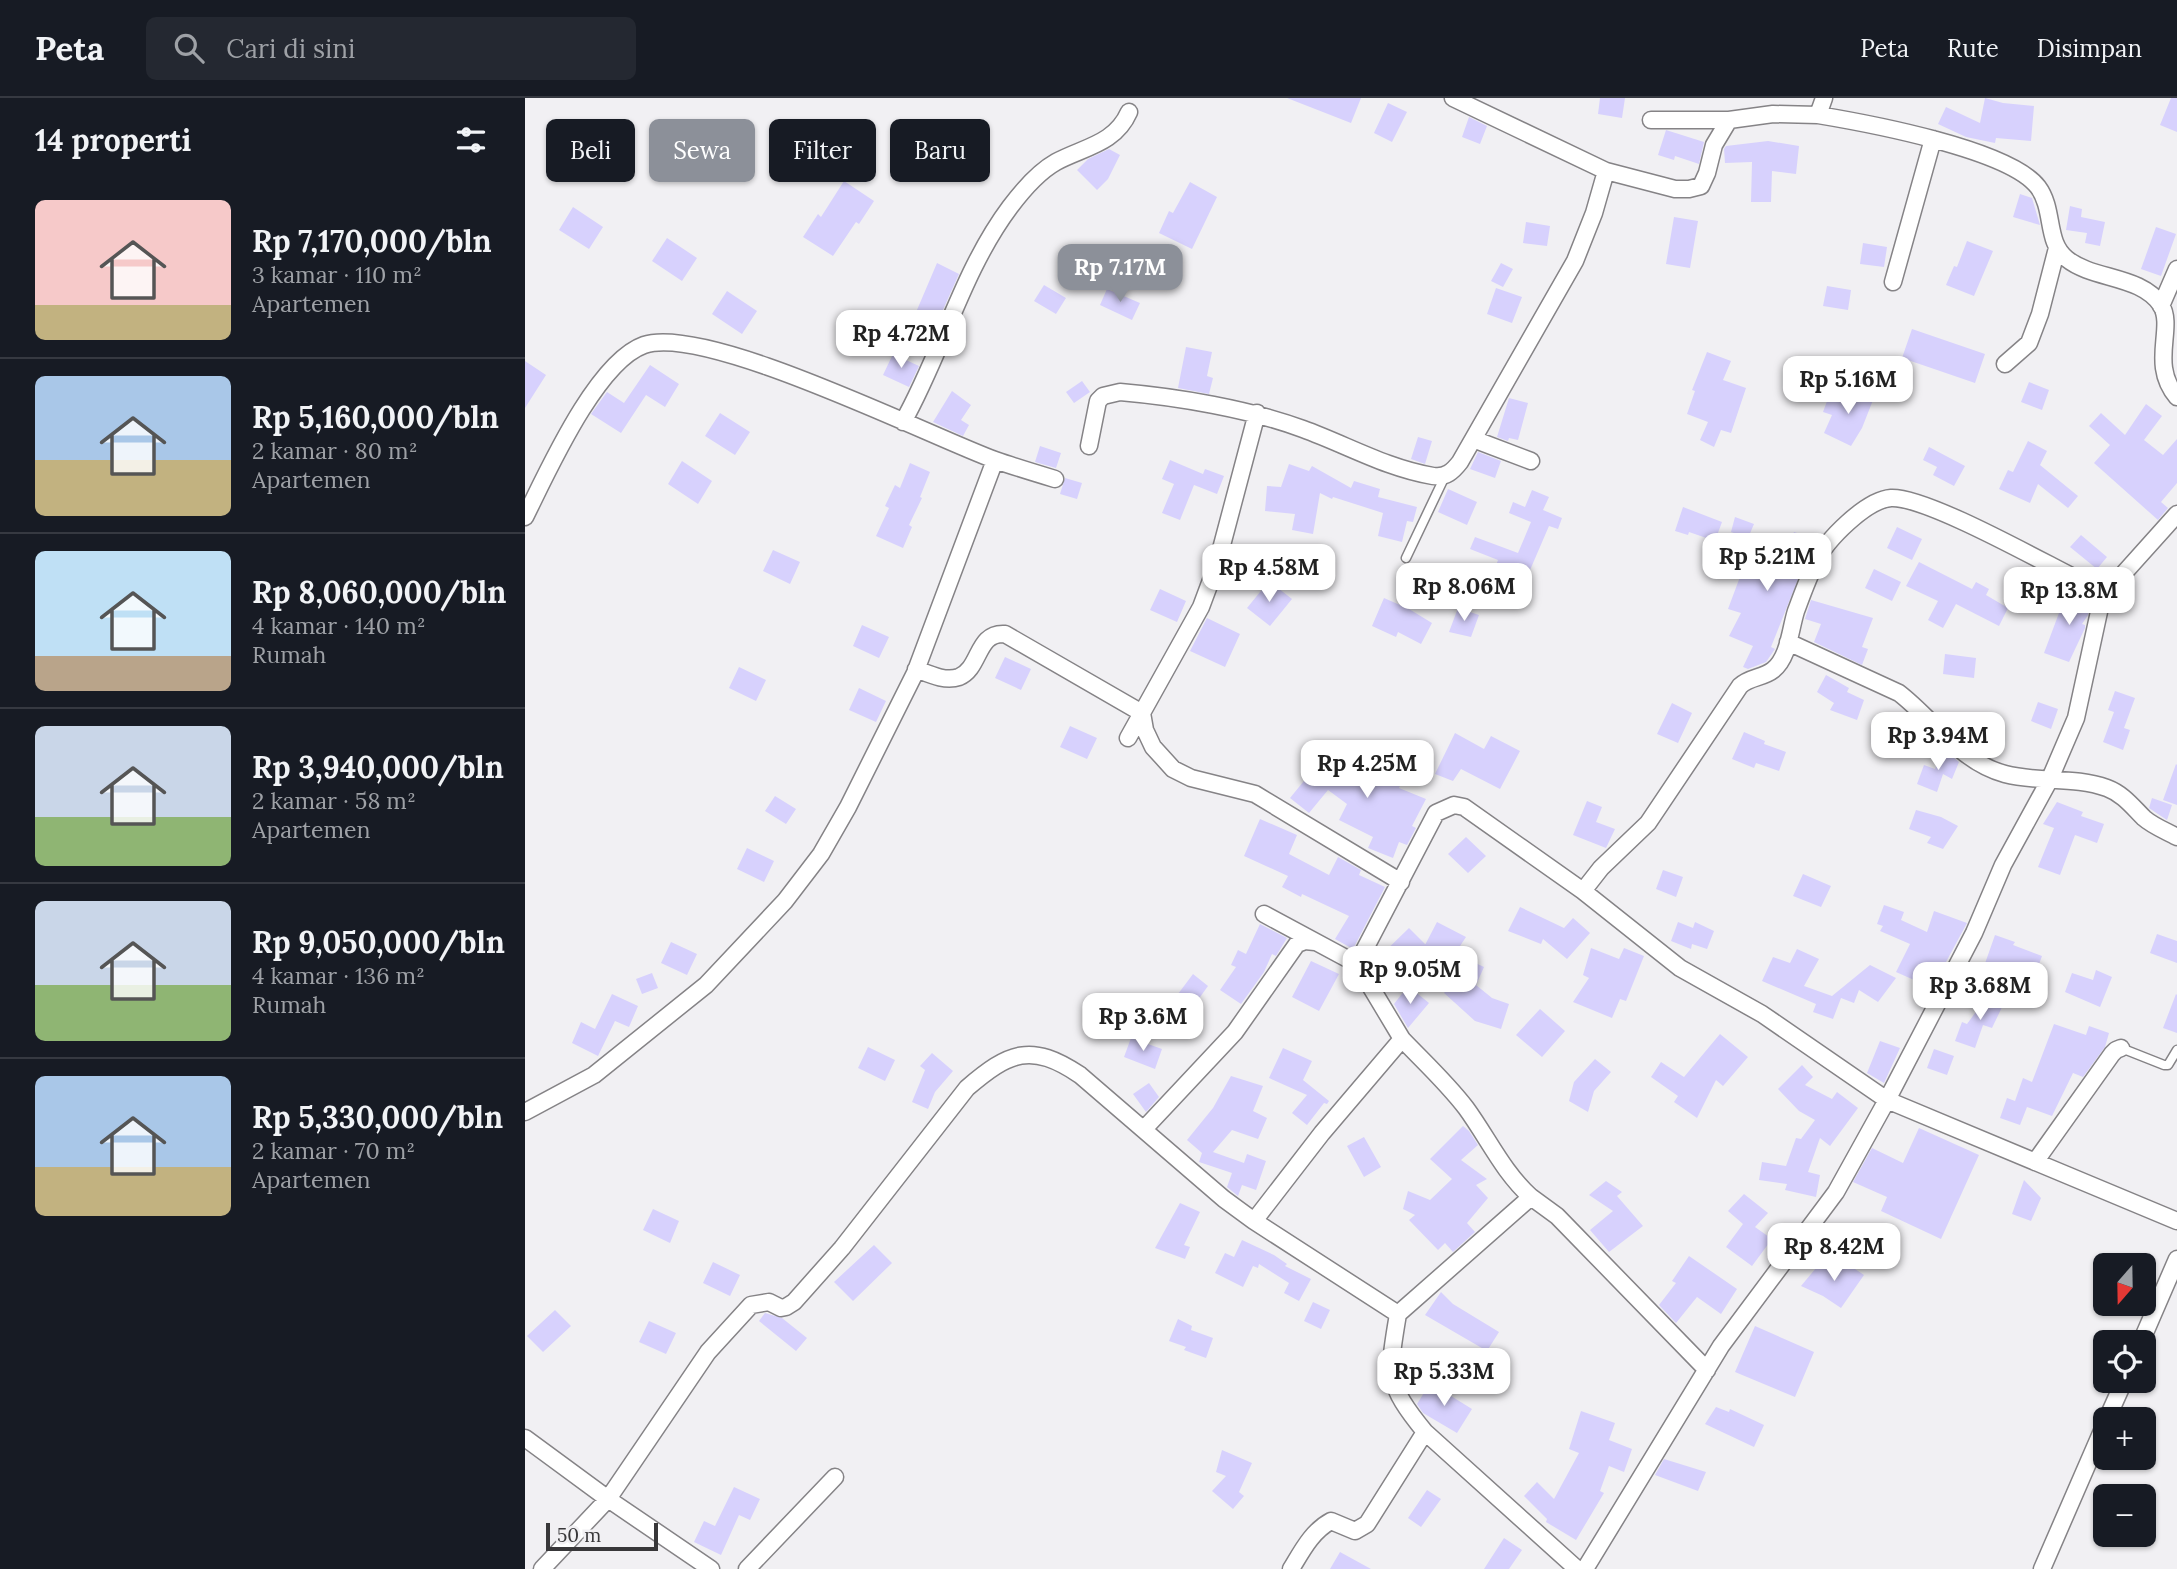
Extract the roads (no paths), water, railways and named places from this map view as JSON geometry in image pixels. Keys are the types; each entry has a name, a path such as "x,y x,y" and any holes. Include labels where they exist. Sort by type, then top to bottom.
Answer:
{"street":[{"path":"1453,98 1606,171 1675,189 1696,188 1705,180 1714,145 1729,120"},
{"path":"1818,115 1824,98"},
{"path":"903,422 920,391 980,258 1011,206 1054,163 1113,135 1124,123 1129,112"},
{"path":"1651,120 1729,120 1773,114 1818,115 1870,123 1933,139 2001,162 2036,184 2047,201 2057,248 2041,314 2029,343 2005,364"},
{"path":"1893,282 1933,139"},
{"path":"1089,446 1098,401 1111,393 1132,393 1257,413 1306,430 1375,461 1433,476 1453,471 1575,261 1594,213 1606,171"},
{"path":"2057,248 2067,259 2083,268 2148,293 2161,306 2164,316 2163,369 2171,390 2177,397"},
{"path":"2161,306 2177,269"},
{"path":"525,517 559,449 593,393 611,370 644,345 670,341 746,360 995,460 1055,479"},
{"path":"1128,738 1201,607 1217,564 1257,413"},
{"path":"1473,439 1531,461"},
{"path":"525,1112 594,1075 706,985 785,901 821,854 848,807 916,669 995,460"},
{"path":"1583,891 1601,868 1648,823 1739,686 1774,669 1782,659 1803,591 1826,544 1871,505 1891,498 1915,502 1963,522 2093,585 2116,582 2177,514"},
{"path":"1585,1569 1721,1346 1836,1192 1887,1100 1974,933 2003,865 2049,781 2076,718 2105,584"},
{"path":"916,669 939,677 959,677 966,672 992,635 1005,634 1142,713"},
{"path":"1788,642 1899,693 1915,705 1952,743 1990,769 2049,781 2090,783 2110,789 2131,802 2151,822 2177,837"},
{"path":"1142,713 1145,730 1153,747 1173,769 1191,778 1255,794 1401,882"},
{"path":"1357,964 1436,813 1454,805 1464,807 1583,891 1681,968 1762,1014 1887,1100 2177,1221"},
{"path":"1264,914 1357,964 1402,1039 1465,1107 1517,1184 1566,1224 1707,1370"},
{"path":"1144,1129 1234,1032 1297,944 1315,942"},
{"path":"1254,1221 1322,1133 1402,1039"},
{"path":"2035,1162 2112,1054 2121,1048"},
{"path":"542,1569 608,1499 708,1352 751,1305 769,1302 781,1308 794,1302 842,1248 967,1088 991,1068 1022,1054 1039,1055 1063,1063 1224,1199 1398,1314"},
{"path":"1531,1197 1398,1314 1391,1373 1402,1404 1425,1432 1577,1569"},
{"path":"2146,1330 2177,1259"},
{"path":"1291,1569 1323,1525 1331,1521 1355,1531 1367,1524 1425,1432"},
{"path":"525,1438 711,1569"},
{"path":"2042,1569 2093,1452"},
{"path":"747,1569 835,1477"}],"lane":[{"path":"1406,558 1446,474"},
{"path":"2121,1048 2164,1065 2168,1065 2177,1050"}]}
